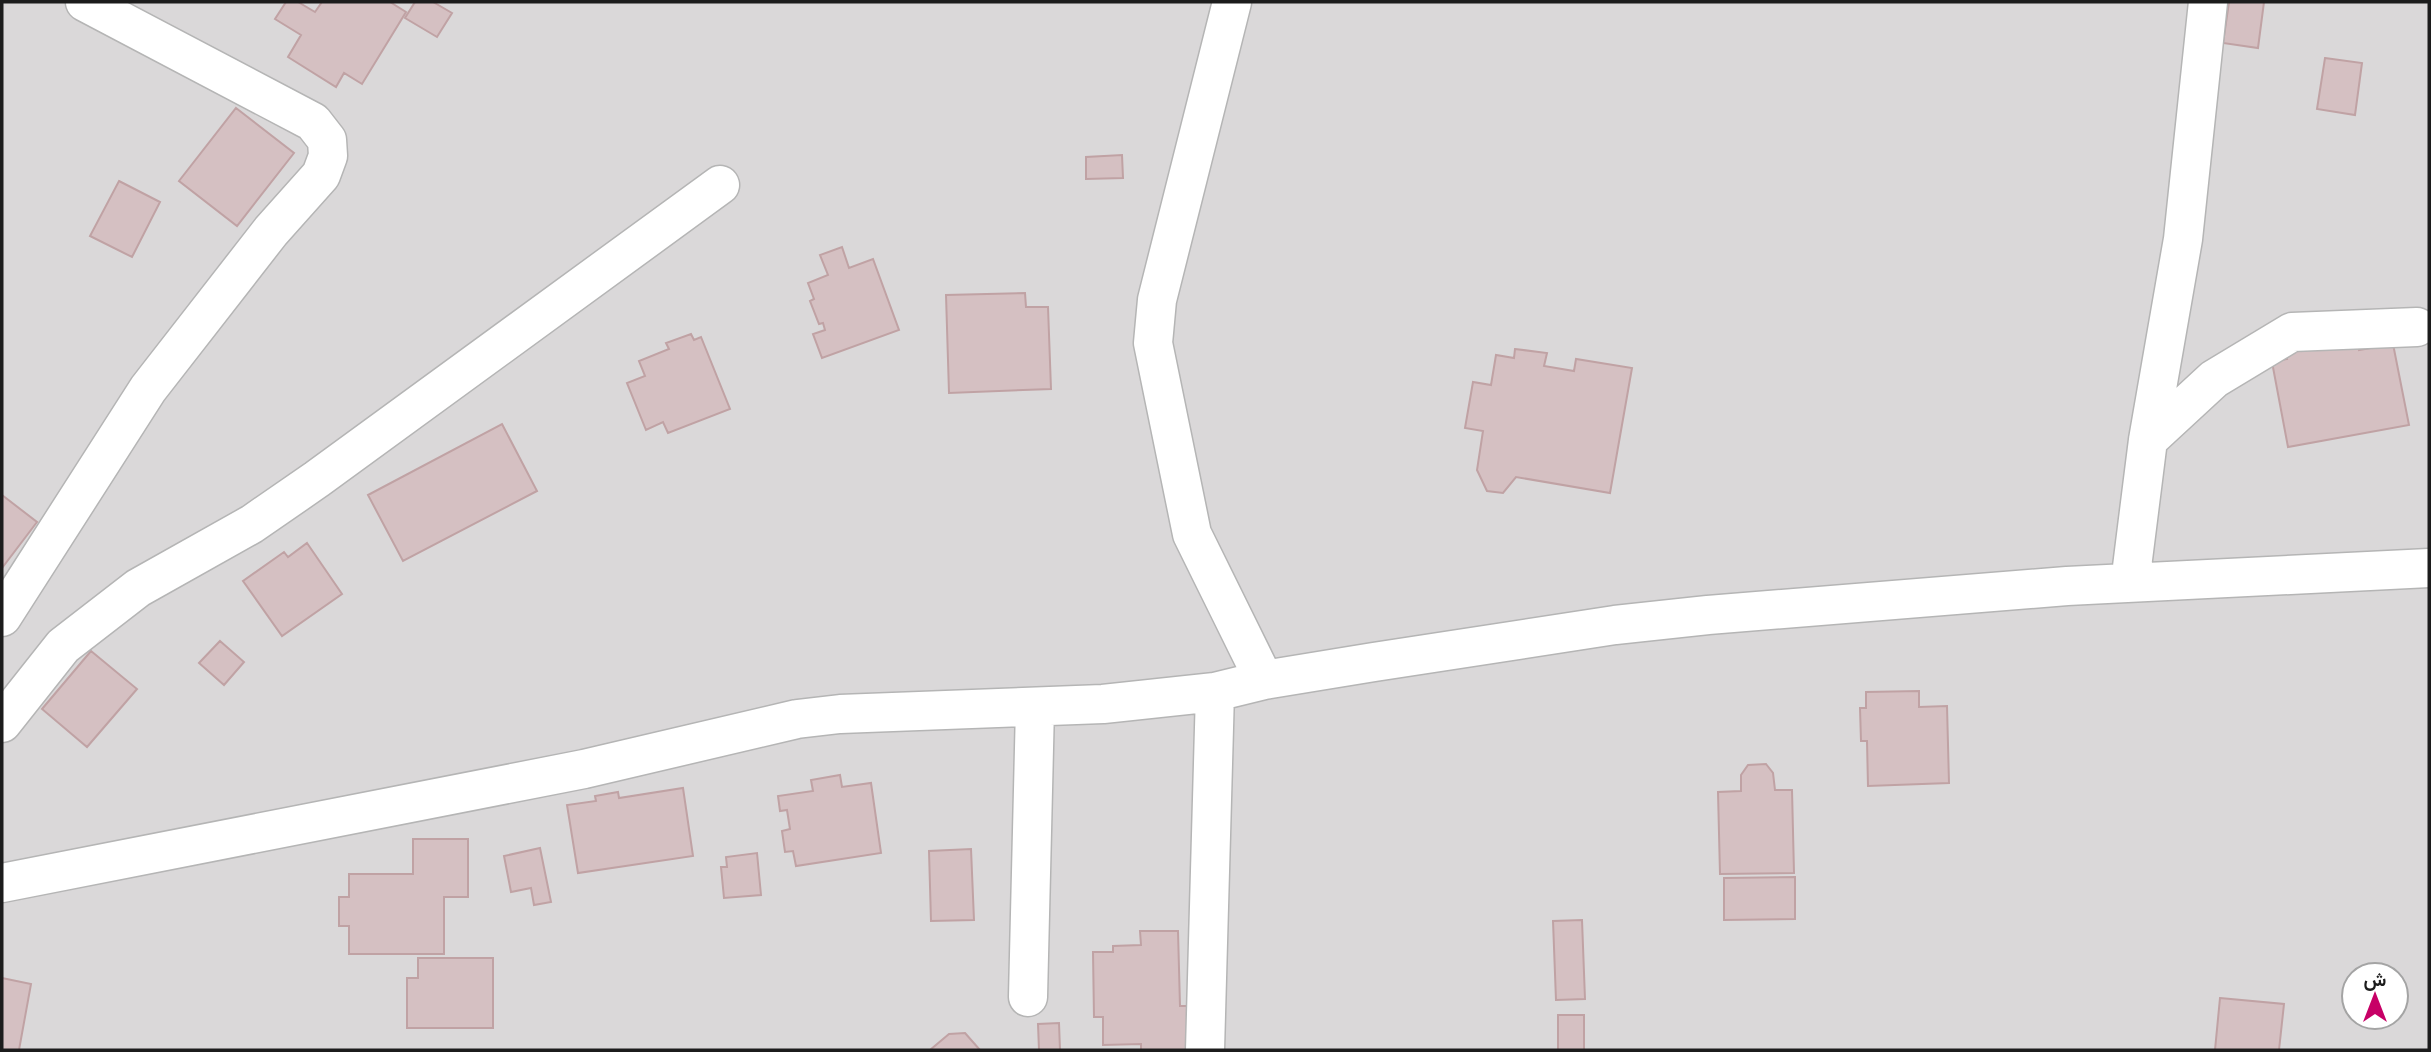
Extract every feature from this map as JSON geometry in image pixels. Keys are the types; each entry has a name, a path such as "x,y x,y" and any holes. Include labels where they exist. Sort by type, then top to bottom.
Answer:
{"street":[{"path":"2,617 148,389 271,231 321,175 328,156 327,140 313,122 85,2"},
{"path":"1232,2 1157,300 1153,342 1192,534 1264,680"},
{"path":"2130,583 2148,440 2183,239 2208,2"},
{"path":"2,723 63,646 138,588 274,509 720,185"},
{"path":"2148,440 2214,379 2292,332 2417,327"},
{"path":"2,883 584,769 797,719 840,714 1035,706 1214,692 1264,680 1615,625 2130,583 2429,569"},
{"path":"1205,1050 1214,692"},
{"path":"1028,997 1035,706"}],"shaded area":[{"path":"2,2 2429,2 2429,1050 2,1050"}],"building":[{"path":"286,2 298,2 315,12 322,2 390,2 406,12 362,84 344,73 336,87 288,57 301,35 275,19"},
{"path":"415,2 433,2 452,13 437,37 405,18"},
{"path":"2229,2 2264,2 2258,48 2223,43"},
{"path":"2325,58 2362,63 2355,115 2317,109"},
{"path":"236,108 294,153 237,226 179,181"},
{"path":"1122,155 1123,178 1086,179 1086,157"},
{"path":"119,181 160,202 132,257 90,236"},
{"path":"842,247 849,268 873,259 899,330 822,358 813,334 825,330 823,323 819,324 810,301 814,299 808,283 828,275 820,255"},
{"path":"1025,293 1026,307 1048,307 1051,389 949,393 946,295"},
{"path":"691,334 694,340 701,337 730,409 668,433 663,422 646,430 627,383 645,376 639,361 669,349 666,343"},
{"path":"2284,344 2358,344 2359,350 2393,344 2409,425 2288,447 2272,362 2287,359"},
{"path":"1515,349 1547,353 1544,366 1574,371 1576,359 1632,368 1610,493 1516,477 1503,493 1487,491 1477,470 1483,431 1465,428 1473,382 1491,385 1496,355 1514,358"},
{"path":"502,424 537,491 403,561 368,495"},
{"path":"2,495 37,522 2,568"},
{"path":"307,543 342,594 282,636 243,581 284,552 288,557"},
{"path":"220,641 244,662 224,685 199,663"},
{"path":"91,651 137,689 87,747 42,709"},
{"path":"1919,691 1919,707 1947,706 1949,783 1868,786 1867,741 1861,741 1860,708 1866,708 1866,692"},
{"path":"1766,764 1773,773 1775,790 1792,790 1794,873 1720,874 1718,792 1741,791 1741,775 1748,765"},
{"path":"840,775 842,787 871,783 881,853 796,866 793,851 785,852 782,831 790,829 787,810 780,811 778,796 813,791 811,780"},
{"path":"683,788 693,856 578,873 567,805 596,801 595,796 618,792 619,798"},
{"path":"413,839 468,839 468,897 444,897 444,954 349,954 349,926 339,926 339,897 349,897 349,874 413,874"},
{"path":"540,848 551,902 534,905 531,888 511,892 504,856"},
{"path":"971,849 974,920 931,921 929,851"},
{"path":"757,853 761,895 724,898 721,867 727,867 726,857"},
{"path":"1795,877 1795,919 1724,920 1724,878"},
{"path":"1582,920 1585,999 1556,1000 1553,921"},
{"path":"1140,931 1178,931 1180,1006 1189,1006 1190,1050 1141,1050 1141,1044 1103,1045 1103,1017 1094,1017 1093,952 1113,952 1113,946 1141,945"},
{"path":"418,958 493,958 493,1028 407,1028 407,978 418,978"},
{"path":"2,978 31,984 19,1050 2,1050"},
{"path":"2220,998 2284,1004 2279,1050 2215,1050"},
{"path":"1558,1015 1584,1015 1584,1050 1558,1050"},
{"path":"1059,1023 1060,1050 1039,1050 1038,1024"},
{"path":"965,1033 980,1050 930,1050 949,1034"}]}
